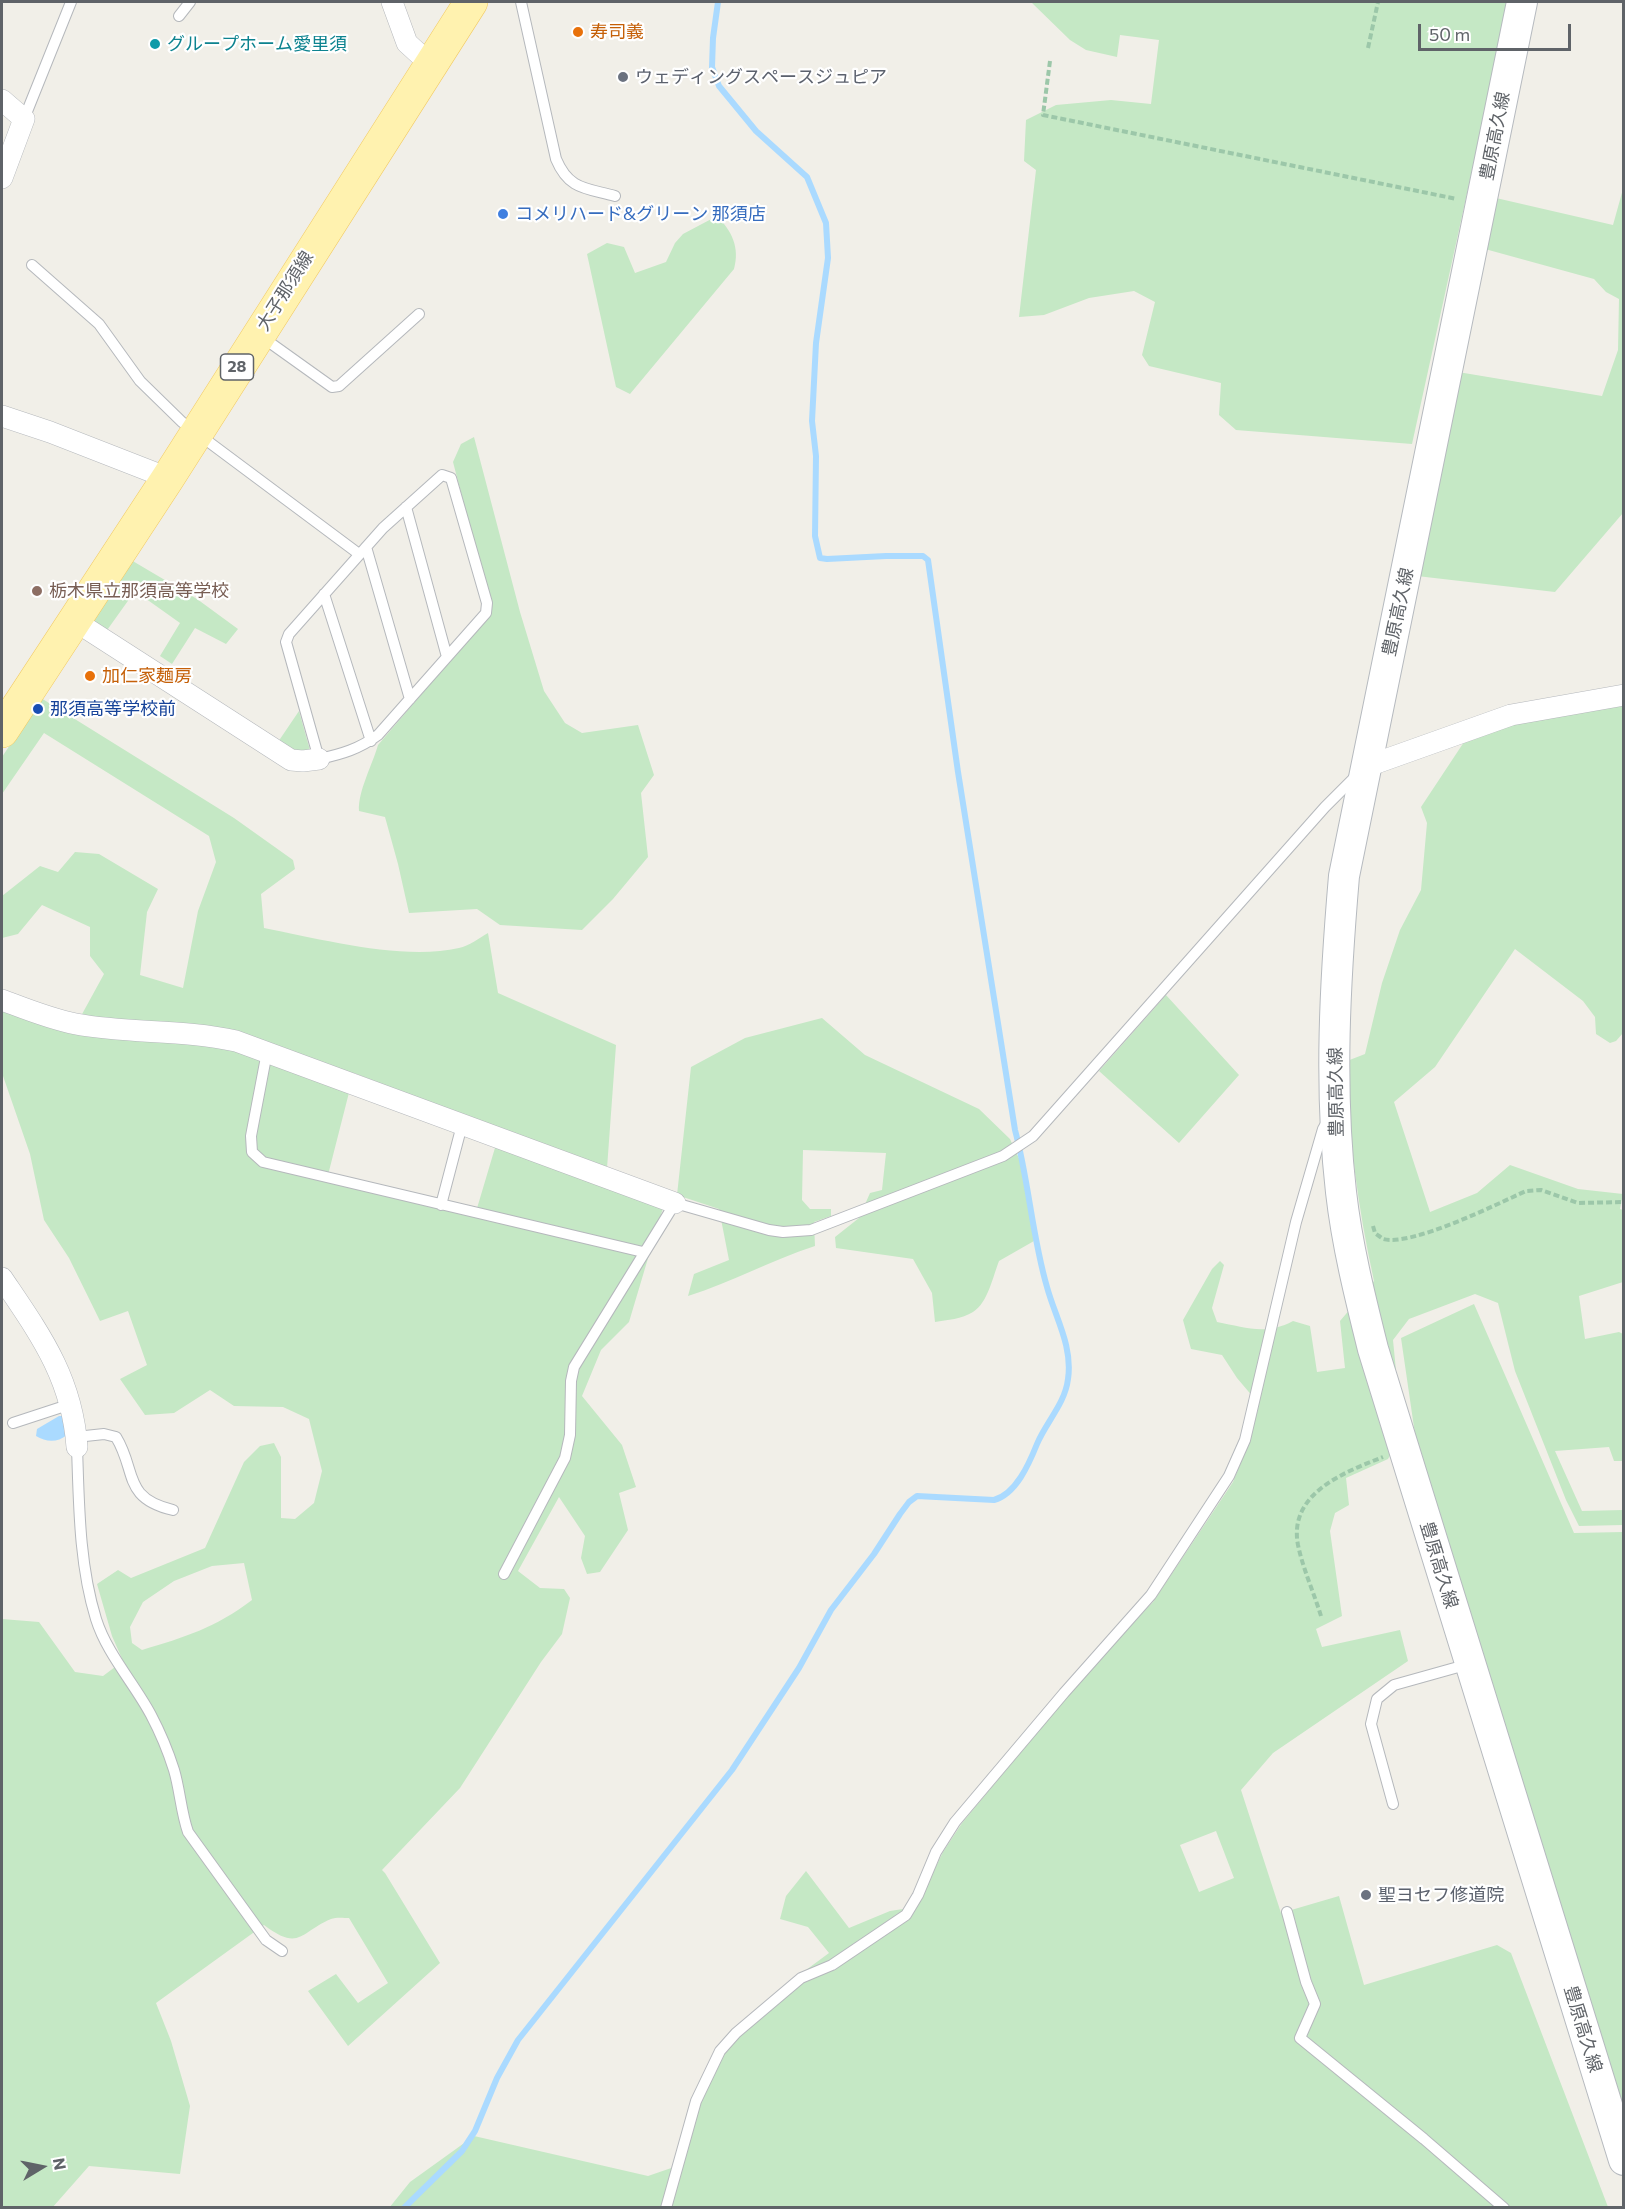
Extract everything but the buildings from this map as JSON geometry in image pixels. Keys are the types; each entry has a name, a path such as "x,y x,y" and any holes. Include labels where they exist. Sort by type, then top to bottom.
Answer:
{"main road":[{"name":"大子那須線","path":"2,732 168,478 471,2"},
{"name":"豊原高久線","path":"1522,2 1365,768 1343,888 1336,969 1335,1108 1341,1192 1354,1273 1373,1348 1623,2160"}],"street":[{"path":"392,2 407,44 430,64"},
{"path":"2,100 24,119 2,178"},
{"path":"2,416 50,432 168,478"},
{"path":"75,621 291,759 303,761 319,759"},
{"path":"1365,768 1511,715 1623,695"},
{"path":"2,1000 37,1014 77,1024 208,1035 236,1041 675,1203"},
{"path":"2,1278 53,1357 66,1387 77,1442"}],"lane":[{"path":"24,119 71,2"},
{"path":"179,16 190,2"},
{"path":"521,2 556,159 563,176 575,185 615,196"},
{"path":"32,265 99,324 140,381 196,434 362,550 410,699"},
{"path":"258,334 332,387 339,386 419,315"},
{"path":"442,476 451,478 488,603 486,613 378,735 364,746 319,759 286,642 289,634 362,550 406,507 442,476"},
{"path":"406,507 447,657"},
{"path":"324,594 370,741"},
{"path":"504,1574 565,1458 570,1435 571,1381 574,1366 675,1203 769,1230 783,1232 811,1230 1003,1155 1018,1147 1033,1136 1324,807 1365,768"},
{"path":"267,1052 251,1136 252,1152 263,1162 643,1252"},
{"path":"666,2208 696,2101 720,2051 736,2032 801,1978 832,1965 906,1915 918,1895 936,1852 955,1822 1064,1693 1151,1595 1229,1476 1245,1440 1296,1222 1323,1129 1335,1108"},
{"path":"441,1205 462,1125"},
{"path":"13,1424 70,1404"},
{"path":"173,1510 156,1506 141,1495 131,1481 121,1445 116,1437 104,1434 77,1442 81,1531 87,1588 97,1622 108,1646 151,1714 165,1744 188,1832 266,1940 282,1951"},
{"path":"1393,1804 1371,1724 1377,1699 1394,1686 1469,1664"},
{"path":"1287,1912 1306,1982 1315,2004 1300,2038 1504,2208"}],"path":[{"path":"1368,48 1378,2"},
{"path":"1050,61 1043,115 1481,204"},
{"path":"1373,1224 1375,1233 1382,1239 1413,1236 1442,1227 1526,1191 1541,1190 1578,1203 1623,1202"},
{"path":"1321,1616 1298,1545 1300,1514 1324,1485 1340,1474 1403,1449"}],"green space":[{"path":"1031,2 1509,2 1412,444 1236,430 1219,415 1221,383 1149,366 1142,355 1155,302 1134,291 1089,298 1044,315 1019,317 1036,170 1024,161 1026,120 1056,105 1111,100 1151,104 1159,40 1120,35 1117,57 1086,50 1070,40"},
{"path":"1623,189 1623,513 1555,592 1417,576 1458,372 1602,396 1618,350 1619,299 1606,292 1594,279 1485,249 1496,198 1613,225"},
{"path":"717,216 733,240 736,254 734,269 630,394 616,387 587,254 607,243 624,247 635,273 666,262 675,243 683,234"},
{"path":"474,437 520,612 544,691 565,723 582,733 638,725 654,775 641,793 648,857 613,899 582,930 500,925 477,909 409,913 385,817 359,811 363,787 378,745 492,612 453,462 461,444"},
{"path":"131,560 197,599 238,629 226,644 195,628 172,664 160,656 180,623 135,591 105,633 89,621"},
{"path":"41,698 234,818 293,860 295,869 261,894 264,928 336,943 413,952 459,948 488,933 498,993 616,1045 606,1182 663,1208 629,1322 601,1350 582,1396 622,1445 636,1487 619,1493 628,1530 600,1572 587,1574 581,1558 585,1536 559,1497 518,1571 540,1588 564,1589 570,1598 562,1634 541,1662 460,1788 382,1870 440,1963 348,2046 308,1991 336,1974 358,2003 388,1983 349,1918 331,1919 306,1934 293,1938 276,1933 264,1925 156,2003 171,2041 190,2106 180,2174 89,2166 52,2208 2,2207 2,1619 39,1622 75,1672 103,1676 123,1661 112,1636 97,1584 118,1570 131,1578 205,1548 244,1462 260,1446 274,1443 281,1457 281,1518 295,1519 314,1503 322,1471 309,1419 283,1407 234,1406 210,1390 174,1413 145,1415 120,1379 147,1365 128,1311 100,1321 69,1258 44,1220 30,1154 2,1073 2,1004 81,1016 104,974 90,956 90,927 42,905 18,934 2,938 2,896 40,866 58,872 75,852 99,854 158,889 147,912 140,975 183,988 198,911 216,862 209,836 44,733 2,794 2,757","holes":["354,1073 500,1131 475,1215 328,1175","244,1563 252,1600 225,1618 186,1636 142,1650 132,1643 130,1627 143,1602 174,1581 212,1566"]},
{"path":"1623,702 1623,1033 1616,1041 1610,1043 1596,1034 1595,1017 1583,1001 1515,949 1435,1067 1394,1102 1430,1212 1477,1193 1510,1165 1578,1189 1623,1194 1620,1209 1623,1210 1623,1282 1579,1296 1585,1339 1619,1332 1623,1334 1623,1461 1614,1461 1609,1447 1555,1451 1582,1511 1623,1510 1623,1525 1579,1526 1566,1500 1515,1371 1498,1303 1475,1294 1409,1319 1393,1340 1402,1432 1388,1459 1346,1478 1349,1505 1335,1513 1330,1531 1342,1616 1316,1629 1322,1647 1400,1630 1408,1661 1273,1753 1241,1790 1281,1913 1339,1896 1364,1985 1497,1945 1511,1953 1608,2207 389,2208 410,2182 474,2136 648,2176 680,2165 698,2104 722,2054 737,2035 798,1984 806,1970 829,1953 808,1927 780,1919 786,1896 806,1871 849,1928 890,1911 916,1907 943,1852 962,1823 1100,1657 1153,1602 1233,1482 1251,1437 1259,1404 1237,1378 1222,1355 1191,1349 1183,1320 1212,1269 1220,1261 1224,1265 1212,1308 1217,1322 1255,1329 1283,1326 1293,1321 1310,1326 1317,1372 1345,1368 1340,1321 1374,1281 1355,1171 1349,1116 1347,1061 1365,1054 1382,983 1400,930 1421,890 1427,823 1421,807 1464,742 1514,721","holes":["1216,1831 1234,1878 1199,1892 1180,1845"]},
{"path":"299,711 311,754 293,754 278,742"},
{"path":"1166,995 1239,1075 1179,1143 1099,1071"},
{"path":"822,1018 865,1055 979,1109 1010,1139 1022,1165 1034,1241 999,1261 983,1302 973,1312 954,1319 935,1322 932,1293 913,1259 836,1248 835,1237 859,1218 870,1193 882,1190 886,1153 803,1150 802,1200 810,1209 831,1209 831,1216 814,1222 815,1246 688,1296 694,1274 729,1260 719,1209 677,1195 691,1067 745,1038"},
{"path":"1474,1304 1574,1533 1623,1532 1623,2106 1416,1441 1401,1338"}],"water":[{"path":"59,1416 64,1416 67,1435 51,1441 36,1436 37,1429"}],"waterway":[{"path":"404,2208 462,2151 475,2131 497,2078 518,2040 732,1770 799,1668 831,1610 874,1554 909,1502 917,1496 994,1500 1009,1492 1026,1469 1063,1397 1068,1379 1066,1343 1042,1268 1015,1130 958,772 928,560 923,556 820,558 815,536 816,456 812,421 816,343 828,258 826,223 807,177 756,131 719,86 712,67 718,2"}],"place":[{"name":"寿司義","path":"578,32"},
{"name":"グループホーム愛里須","path":"155,44"},
{"name":"ウェディングスペースジュピア","path":"623,77"},
{"name":"コメリハード&グリーン 那須店","path":"503,214"},
{"name":"栃木県立那須高等学校","path":"37,591"},
{"name":"加仁家麺房","path":"90,676"},
{"name":"那須高等学校前","path":"38,709"},
{"name":"聖ヨセフ修道院","path":"1366,1895"}]}
